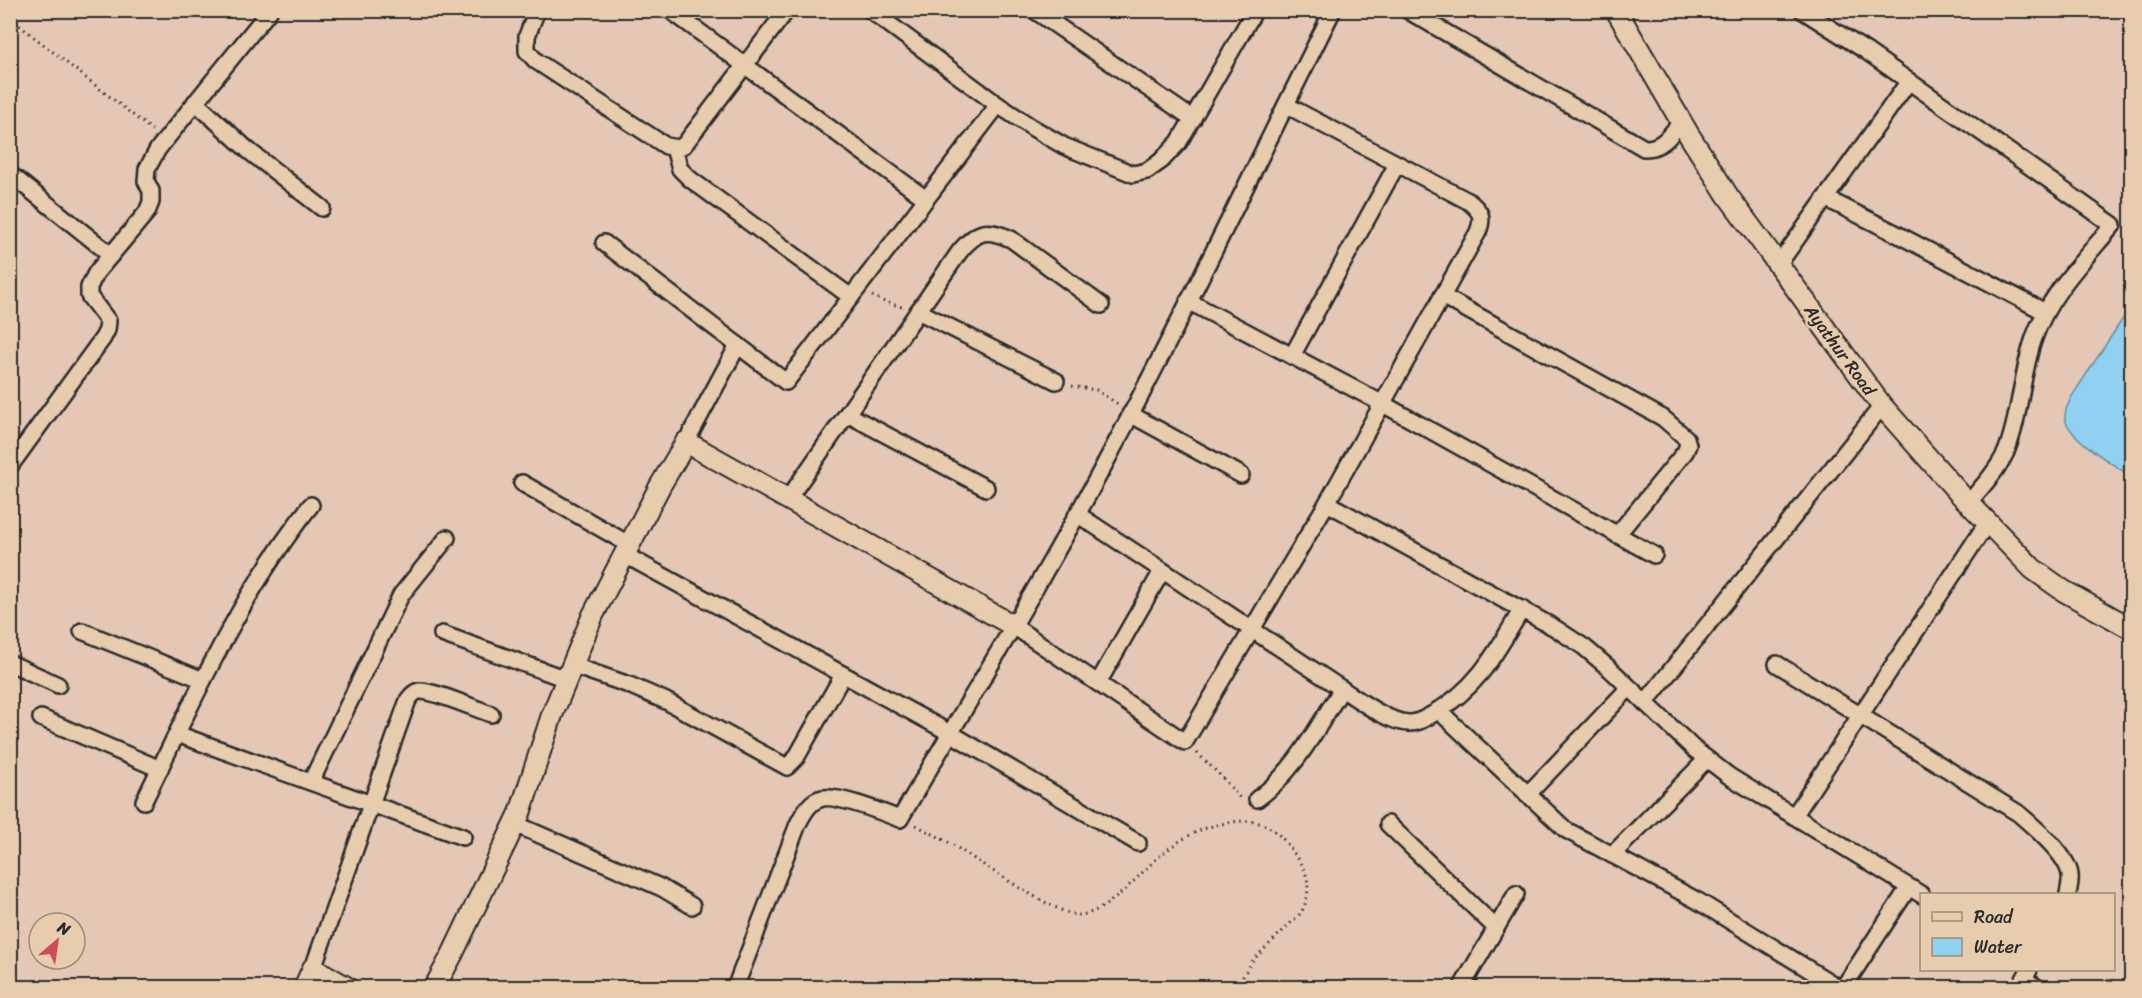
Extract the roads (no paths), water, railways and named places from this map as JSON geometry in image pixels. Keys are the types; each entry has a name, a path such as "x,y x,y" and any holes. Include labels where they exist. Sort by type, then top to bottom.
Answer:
{"street":[{"path":"10,466 107,330 108,321 89,296 89,287 96,273 147,212 151,202 151,191 146,181 147,169 195,102 270,10"},
{"path":"537,10 527,36 527,51 536,61 666,146 674,148 684,145 787,10"},
{"path":"670,10 926,199"},
{"path":"1034,10 1193,119"},
{"path":"735,987 798,824 812,804 823,798 842,800 900,819 1077,514 1188,301 1333,10"},
{"path":"1407,10 1644,148 1653,149 1660,145 1681,122"},
{"name":"Ayathur Road","path":"1616,10 1681,122 1728,196 1882,406 1968,503 2033,569 2064,591 2132,629"},
{"path":"1802,10 1866,51 2113,225 2065,281 2045,312 2033,341 2011,438 1989,478 1968,503"},
{"path":"873,11 998,105 1064,146 1133,174 1146,171 1161,161 1179,142 1250,13"},
{"path":"1778,265 1909,81"},
{"path":"195,102 249,151 322,208"},
{"path":"604,243 786,382 998,105"},
{"path":"686,442 1012,625 1185,742 1327,503 1482,221 1480,210 1468,201 1286,105"},
{"path":"674,148 680,169 690,179 855,292"},
{"path":"1292,356 1397,164"},
{"path":"10,174 111,255"},
{"path":"1825,198 2045,312"},
{"path":"788,499 960,251 969,240 981,232 994,232 1011,239 1101,305"},
{"path":"1442,296 1663,418 1686,438 1688,445 1685,452 1617,535"},
{"path":"1188,301 1383,404 1654,555"},
{"path":"918,311 1056,381"},
{"path":"434,987 516,824 552,714 593,615 738,345"},
{"path":"1645,703 1882,406"},
{"path":"847,414 986,488"},
{"path":"1130,414 1241,475"},
{"path":"522,483 627,550 843,675 950,733 1138,843"},
{"path":"1327,503 1522,609 1584,647 1694,749 1729,776 1915,891 1841,987 1698,901 1566,830 1438,711"},
{"path":"144,801 203,680 270,561 311,505"},
{"path":"1077,514 1342,689 1377,711 1408,723 1420,721 1438,711 1478,679 1522,609"},
{"path":"1794,816 1987,523"},
{"path":"311,782 384,626 401,595 447,538"},
{"path":"1098,683 1162,571"},
{"path":"82,631 203,680"},
{"path":"442,634 569,672 628,685 666,701 787,767 796,758 843,675"},
{"path":"10,663 58,685"},
{"path":"1777,664 2018,813 2047,839 2060,855 2070,873 2068,893"},
{"path":"1527,795 1629,688"},
{"path":"1251,802 1274,787 1286,775 1342,689"},
{"path":"304,987 403,711 413,694 420,691 431,693 491,714"},
{"path":"41,718 160,769"},
{"path":"177,734 463,837"},
{"path":"1612,855 1707,759"},
{"path":"516,824 662,888 692,906"},
{"path":"1388,824 1496,928"},
{"path":"1461,987 1516,894"},
{"path":"312,968 348,987"},
{"path":"2029,971 2024,979 2038,987"}],"water":[{"path":"2131,306 2132,476 2083,442 2068,426 2065,418 2072,396"}]}
